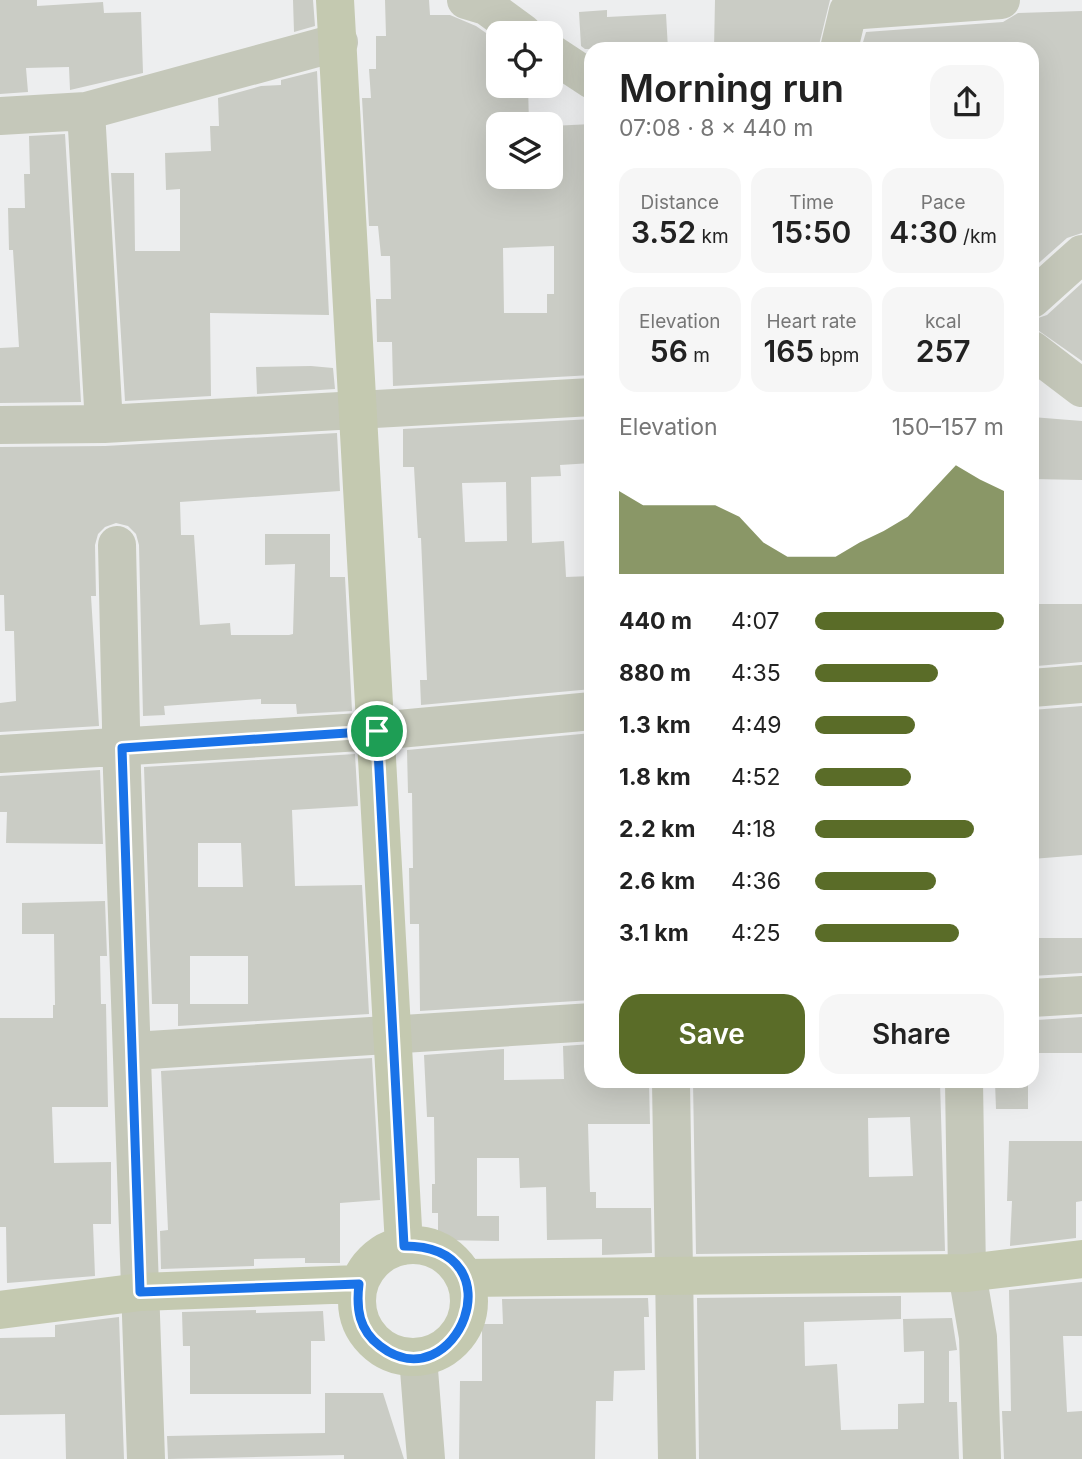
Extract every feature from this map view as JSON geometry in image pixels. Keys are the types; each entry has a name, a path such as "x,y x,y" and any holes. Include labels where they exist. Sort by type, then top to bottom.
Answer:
{"main road":[{"path":"335,0 404,1246"},
{"path":"404,1246 422,1246 439,1252 454,1263 464,1278 469,1299 467,1320 456,1338 439,1351 418,1357 400,1356 383,1349 369,1337 360,1321 357,1302 359,1284 369,1266 385,1253 404,1246"},
{"path":"464,1278 967,1272 1082,1259"},
{"path":"0,1310 140,1292 359,1284"}],"street":[{"path":"466,0 486,6 507,21"},
{"path":"840,42 848,6 1001,0"},
{"path":"0,116 86,111 339,42"},
{"path":"563,61 584,75"},
{"path":"86,111 104,424"},
{"path":"1039,293 1082,254"},
{"path":"1039,359 1082,388"},
{"path":"0,425 104,424 584,397"},
{"path":"117,545 146,1459"},
{"path":"1039,687 1082,684"},
{"path":"0,754 377,731 584,712"},
{"path":"1039,998 1082,995"},
{"path":"132,1051 584,1022"},
{"path":"671,1088 677,1274 677,1459"},
{"path":"964,1088 967,1272 978,1337 982,1459"},
{"path":"418,1357 426,1459"}],"building":[{"path":"0,0 37,0 37,6 103,2 104,13 141,12 143,73 70,90 69,67 26,68 28,92 0,94"},
{"path":"293,0 313,0 315,26 294,32"},
{"path":"385,0 429,0 430,15 450,15 486,33 486,98 528,98 529,112 486,112 486,189 563,189 563,125 584,124 584,375 393,386 392,342 377,342 376,299 391,299 390,256 381,256 378,226 369,226 362,98 371,98 369,69 376,69 376,36 386,36","holes":["554,246 554,294 547,294 547,313 504,313 503,248"]},
{"path":"715,0 830,0 820,42 714,42"},
{"path":"607,10 607,17 666,14 668,42 584,42 584,48 581,46 579,12"},
{"path":"1082,11 1082,233 1067,238 1039,263 1039,42 863,42 866,32 1003,22 1018,13"},
{"path":"317,71 329,315 210,313 211,396 125,401 111,173 134,173 135,251 180,251 180,189 166,190 165,153 211,151 210,126 219,126 218,98 261,86 281,85 281,80"},
{"path":"65,134 81,402 0,403 0,348 19,347 13,250 9,250 8,208 25,208 24,174 30,174 29,136"},
{"path":"1082,283 1082,361 1039,331 1039,318 1047,315"},
{"path":"256,367 333,368 335,389 257,394"},
{"path":"1039,418 1082,421 1082,480 1039,479"},
{"path":"584,419 584,464 560,465 561,476 531,477 532,543 564,541 566,577 584,576 584,690 421,705 420,680 427,680 421,538 418,538 414,467 403,467 403,429","holes":["506,482 507,541 465,542 462,483"]},
{"path":"337,433 340,491 180,502 181,535 194,535 200,625 230,623 231,635 289,635 293,634 295,564 265,565 265,534 330,534 330,577 345,577 352,711 297,714 296,704 261,704 261,699 164,706 165,715 143,716 139,545 136,534 128,526 116,523 105,527 98,534 95,545 96,596 91,596 99,726 0,732 0,703 16,701 14,631 5,631 4,595 0,595 0,447 105,446"},
{"path":"1039,604 1082,604 1082,662 1039,666"},
{"path":"1082,706 1082,855 1039,858 1039,709"},
{"path":"584,734 584,1001 420,1011 419,924 410,924 409,868 413,868 412,793 408,793 407,750"},
{"path":"355,754 358,806 292,810 295,886 362,885 369,1014 178,1026 178,1004 152,1004 144,767","holes":["198,843 241,843 243,887 198,887","190,956 248,956 248,1004 190,1004"]},
{"path":"100,770 103,844 6,843 7,812 0,812 0,776"},
{"path":"105,901 107,956 100,956 101,1004 106,1004 108,1107 52,1107 54,1163 111,1162 111,1224 93,1224 95,1276 7,1283 6,1227 0,1227 0,1018 53,1018 55,1005 54,934 22,934 22,903"},
{"path":"1039,938 1082,938 1082,973 1039,976"},
{"path":"1082,1017 1082,1053 1039,1053 1039,1020"},
{"path":"584,1045 584,1088 649,1088 650,1124 588,1124 590,1192 596,1192 596,1208 651,1208 652,1253 602,1255 602,1239 547,1240 546,1187 520,1188 519,1158 477,1158 477,1216 499,1216 499,1241 438,1240 438,1213 432,1213 432,1184 435,1184 434,1117 427,1117 424,1055 504,1049 504,1080 564,1079 563,1046"},
{"path":"372,1058 380,1200 340,1203 340,1263 305,1263 305,1258 254,1259 254,1266 161,1269 160,1231 168,1230 161,1071"},
{"path":"693,1088 940,1088 945,1251 696,1254","holes":["910,1117 913,1176 869,1177 868,1118"]},
{"path":"995,1088 1028,1088 1028,1109 996,1109"},
{"path":"1009,1141 1082,1141 1082,1201 1076,1202 1076,1238 1010,1246 1012,1201 1007,1201"},
{"path":"1082,1282 1082,1336 1063,1336 1067,1412 1082,1411 1082,1459 1004,1459 1002,1411 1011,1411 1009,1290"},
{"path":"901,1296 901,1319 804,1322 805,1366 837,1364 841,1430 898,1429 898,1404 924,1403 924,1351 904,1352 903,1319 952,1318 957,1350 949,1351 949,1402 957,1402 959,1459 699,1459 697,1298"},
{"path":"648,1298 649,1317 644,1317 645,1370 614,1371 613,1401 596,1401 595,1459 459,1459 460,1381 482,1381 482,1324 503,1324 502,1299"},
{"path":"256,1310 256,1313 323,1311 325,1341 311,1341 311,1394 190,1394 190,1346 183,1346 182,1312"},
{"path":"119,1317 124,1459 66,1459 65,1414 0,1415 0,1338 55,1337 55,1325"},
{"path":"325,1393 383,1393 404,1459 344,1459 344,1455 168,1459 167,1436 325,1433"}],"route":[{"path":"377,731 404,1246 422,1246 439,1252 454,1263 464,1278 469,1299 467,1320 456,1338 439,1351 418,1357 400,1356 383,1349 369,1337 360,1321 357,1302 359,1284 140,1292 122,748 377,731"}]}
